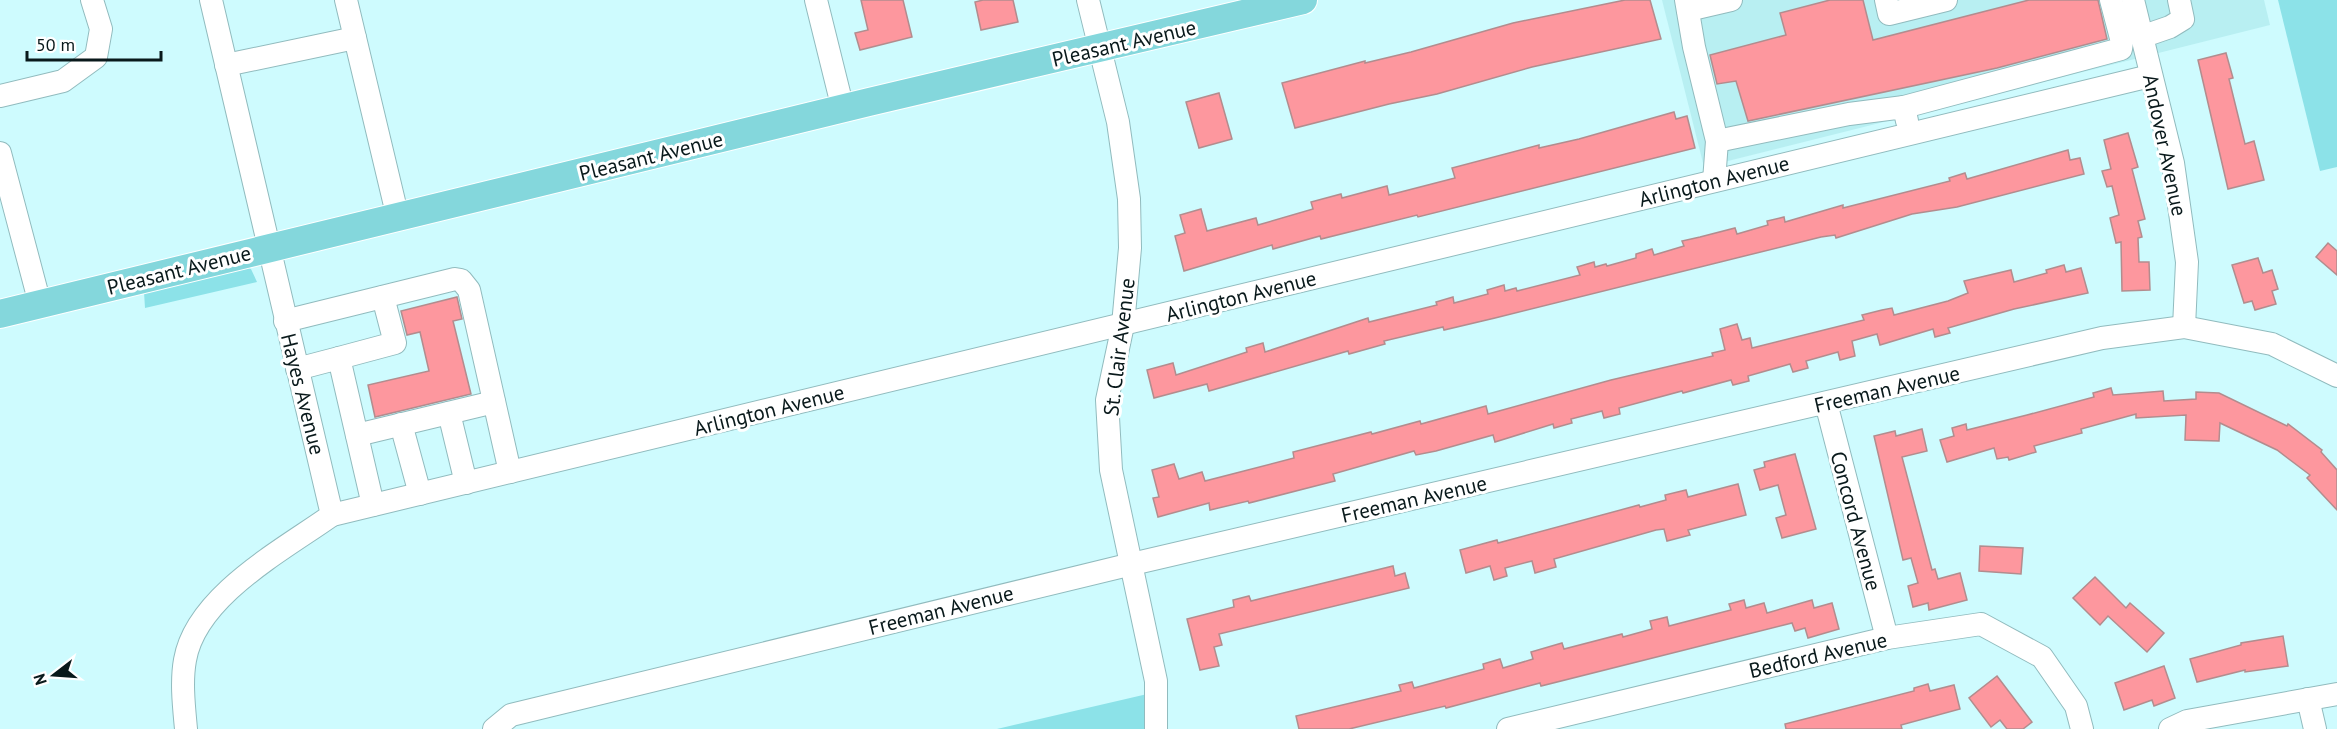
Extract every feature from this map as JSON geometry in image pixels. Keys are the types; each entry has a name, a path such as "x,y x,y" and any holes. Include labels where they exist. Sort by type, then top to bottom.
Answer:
{"main road":[{"name":"Pleasant Avenue","path":"0,314 1099,48 1242,7 1303,0"}],"street":[{"path":"0,96 63,81 96,57 101,29 92,0"},
{"name":"Hayes Avenue","path":"211,0 332,515"},
{"path":"346,0 398,218"},
{"path":"816,0 843,109"},
{"name":"St. Clair Avenue","path":"1088,0 1118,122 1129,199 1130,248 1123,325 1107,400 1111,470 1156,681 1156,729"},
{"path":"1714,181 1717,141 1687,5 1731,0"},
{"path":"1886,0 1889,14 1946,0"},
{"path":"1717,141 1849,114 1904,107 2121,49 2122,42 2111,0"},
{"name":"Andover Avenue","path":"2133,0 2173,163 2187,262 2184,327"},
{"path":"2141,37 2170,27 2183,19 2179,0"},
{"path":"226,65 355,38"},
{"name":"Arlington Avenue","path":"332,515 2150,75"},
{"path":"1904,107 1910,134"},
{"path":"0,153 40,304"},
{"path":"285,321 455,279 465,284 469,290 510,472"},
{"path":"297,369 395,343 383,297"},
{"name":"Freeman Avenue","path":"494,729 511,715 1132,564 2102,338 2184,327 2272,344 2337,376"},
{"path":"339,358 374,505"},
{"path":"357,435 494,402"},
{"name":"Concord Avenue","path":"1826,404 1887,638"},
{"path":"449,413 466,483"},
{"path":"401,424 420,494"},
{"path":"186,729 185,660 194,630 233,585 332,515"},
{"name":"Bedford Avenue","path":"1508,729 1887,638 1981,624 2043,657 2076,706 2082,729"},
{"path":"2170,729 2187,721 2337,694"},
{"path":"2308,699 2314,729"}],"shaded area":[{"path":"1662,0 2264,0 2270,25 1704,167"},
{"path":"2278,0 2337,0 2337,167 2320,171"},
{"path":"247,267 251,269 257,282 145,308 144,292"},
{"path":"1156,692 1156,729 997,729"}],"building":[{"path":"861,0 903,0 912,37 860,50 855,33 868,30"},
{"path":"1013,0 1018,22 981,30 975,2"},
{"path":"1625,0 1650,0 1661,39 1532,67 1437,94 1295,128 1282,83 1365,61 1365,63 1411,52 1513,23"},
{"path":"1830,0 1863,0 1873,40 2029,0 2098,0 2107,39 1997,68 1748,121 1736,81 1717,84 1710,55 1786,35 1780,13"},
{"path":"2226,53 2233,78 2229,79 2245,144 2254,141 2264,180 2228,189 2198,60"},
{"path":"1219,93 1232,139 1199,148 1186,102"},
{"path":"1674,112 1676,119 1687,116 1695,148 1418,217 1417,215 1321,239 1320,236 1273,249 1272,245 1184,271 1175,236 1185,233 1180,215 1201,209 1207,231 1256,218 1258,225 1313,209 1311,202 1341,194 1342,198 1387,186 1389,195 1455,178 1452,168 1539,145 1539,148 1579,139"},
{"path":"2128,133 2138,167 2132,169 2145,219 2138,221 2142,237 2138,238 2139,262 2149,262 2150,290 2122,291 2121,242 2116,243 2110,218 2119,215 2112,186 2107,187 2102,171 2111,169 2104,140"},
{"path":"2068,150 2070,160 2080,158 2084,174 1957,207 1912,214 1836,238 1835,235 1821,237 1495,318 1384,341 1385,344 1349,354 1348,351 1209,391 1207,384 1154,398 1147,370 1173,363 1176,375 1247,352 1246,348 1263,343 1265,352 1368,318 1369,322 1437,305 1436,302 1453,297 1454,303 1488,294 1487,290 1504,285 1505,291 1516,288 1517,291 1580,275 1577,267 1594,262 1595,267 1606,264 1607,266 1636,258 1636,254 1652,249 1654,255 1684,246 1682,241 1735,228 1737,234 1768,225 1767,221 1784,217 1785,222 1843,205 1843,208 1950,181 1949,178 1965,173 1967,179"},
{"path":"2328,243 2337,251 2337,275 2316,257"},
{"path":"2258,258 2263,273 2272,270 2278,289 2272,291 2276,304 2255,310 2252,301 2244,303 2232,265"},
{"path":"2064,265 2066,272 2081,268 2088,293 2014,309 1948,328 1950,333 1935,337 1933,329 1880,345 1877,334 1852,341 1855,356 1840,360 1838,352 1806,361 1808,368 1793,372 1790,364 1748,376 1749,381 1733,385 1731,380 1619,408 1620,414 1604,418 1602,411 1571,419 1572,423 1554,428 1553,424 1495,442 1493,435 1436,451 1416,455 1414,451 1333,474 1335,481 1249,503 1248,501 1210,510 1209,503 1158,517 1153,498 1159,497 1152,470 1174,464 1179,479 1202,472 1205,481 1294,458 1293,452 1371,432 1372,434 1420,421 1421,424 1486,406 1488,414 1611,380 1713,356 1712,353 1725,350 1720,329 1737,324 1742,340 1750,338 1752,348 1864,320 1862,315 1882,310 1892,308 1894,315 1948,301 1968,293 1964,281 2011,270 2014,282 2047,273 2046,270"},
{"path":"457,297 462,319 453,321 471,394 375,417 368,385 429,371 420,332 407,335 401,311"},
{"path":"2111,388 2113,395 2163,391 2164,401 2196,399 2196,392 2219,393 2287,426 2288,424 2322,450 2321,452 2337,470 2337,510 2307,478 2310,475 2277,450 2220,423 2219,441 2185,440 2186,415 2136,418 2136,414 2081,429 2082,433 2034,446 2036,452 2009,460 2008,457 1997,459 1994,448 1947,462 1940,440 1954,436 1952,428 1966,424 1967,430 2027,415 2094,397 2093,393"},
{"path":"1922,429 1927,451 1902,457 1932,570 1935,569 1938,579 1960,573 1967,600 1929,610 1928,603 1913,607 1908,586 1918,583 1911,558 1903,560 1874,436 1895,431 1896,436"},
{"path":"1795,454 1816,529 1782,538 1776,518 1786,515 1778,485 1760,490 1754,470 1765,467 1764,462"},
{"path":"1738,484 1746,515 1688,530 1690,535 1667,541 1664,529 1656,530 1554,559 1556,567 1535,573 1532,561 1505,568 1507,576 1494,580 1490,566 1466,573 1460,550 1497,540 1498,543 1639,505 1640,507 1666,500 1665,495 1686,490 1688,497"},
{"path":"1980,546 2023,548 2021,574 1979,571"},
{"path":"1393,566 1395,576 1405,573 1409,588 1219,634 1222,645 1214,647 1219,666 1200,670 1187,619 1234,607 1233,600 1249,596 1251,601"},
{"path":"2095,577 2126,608 2130,603 2164,633 2147,652 2108,616 2100,625 2073,598"},
{"path":"1744,600 1746,608 1764,603 1767,613 1812,600 1814,608 1832,603 1839,629 1808,638 1805,628 1795,631 1792,623 1541,686 1540,683 1446,708 1445,706 1349,729 1299,729 1296,716 1401,691 1399,685 1412,682 1414,688 1484,669 1483,664 1500,659 1503,668 1533,659 1531,652 1562,643 1564,649 1622,634 1623,637 1652,629 1650,621 1667,617 1669,626 1731,610 1729,604"},
{"path":"2283,636 2288,666 2245,672 2245,670 2197,682 2190,659 2241,645 2241,643"},
{"path":"2164,666 2175,698 2154,706 2152,700 2124,710 2115,683"},
{"path":"1997,676 2032,722 2023,729 2007,729 2000,720 1991,727 1969,698"},
{"path":"1928,684 1930,691 1954,685 1960,709 1901,725 1902,729 1786,729 1785,724 1914,691 1914,688"}]}
